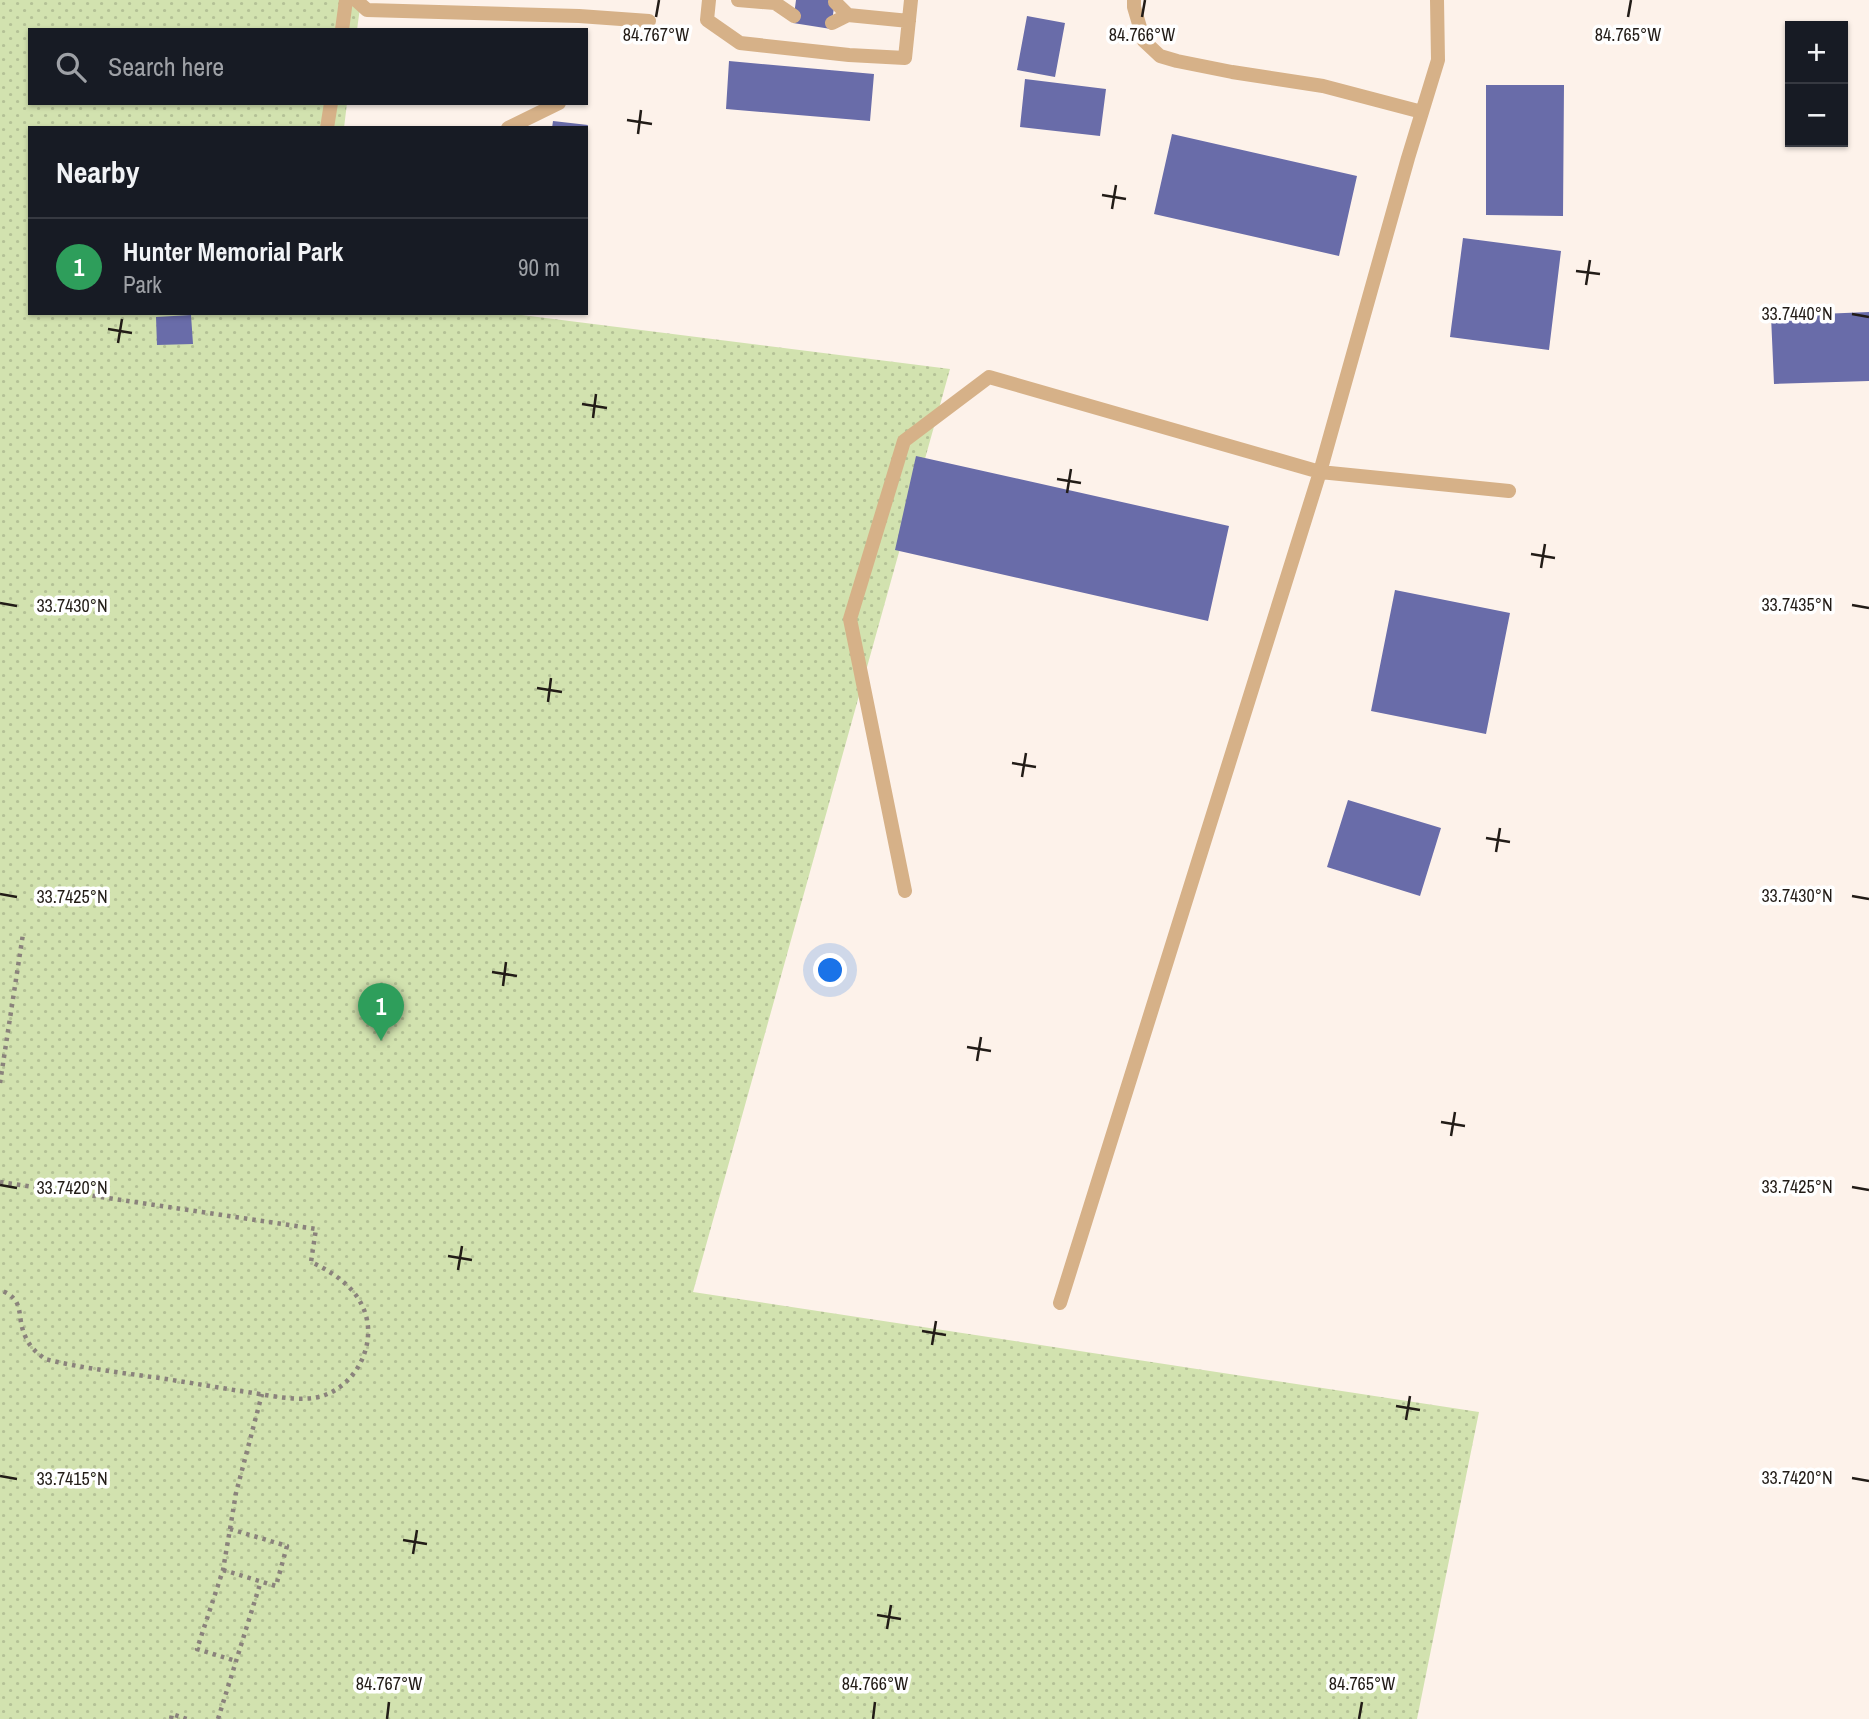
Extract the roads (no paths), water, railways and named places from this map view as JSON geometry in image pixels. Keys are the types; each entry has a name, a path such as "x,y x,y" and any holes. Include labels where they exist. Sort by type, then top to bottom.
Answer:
{"lane":[{"path":"342,28 346,0"},
{"path":"356,0 367,10 579,23 649,21"},
{"path":"709,0 707,20 740,43 905,58 911,0"},
{"path":"738,0 779,1 794,16"},
{"path":"1134,0 1144,41 1160,56 1232,72 1323,86 1422,112"},
{"path":"1060,1303 1320,472 1438,60 1437,0"},
{"path":"835,2 848,15"},
{"path":"832,23 848,15 909,21"},
{"path":"327,126 331,105"},
{"path":"512,126 555,105"},
{"path":"905,891 850,620 904,441 989,377 1320,472 1509,491"}],"place":[{"name":"Hunter Memorial Park","path":"381,1041"}]}
